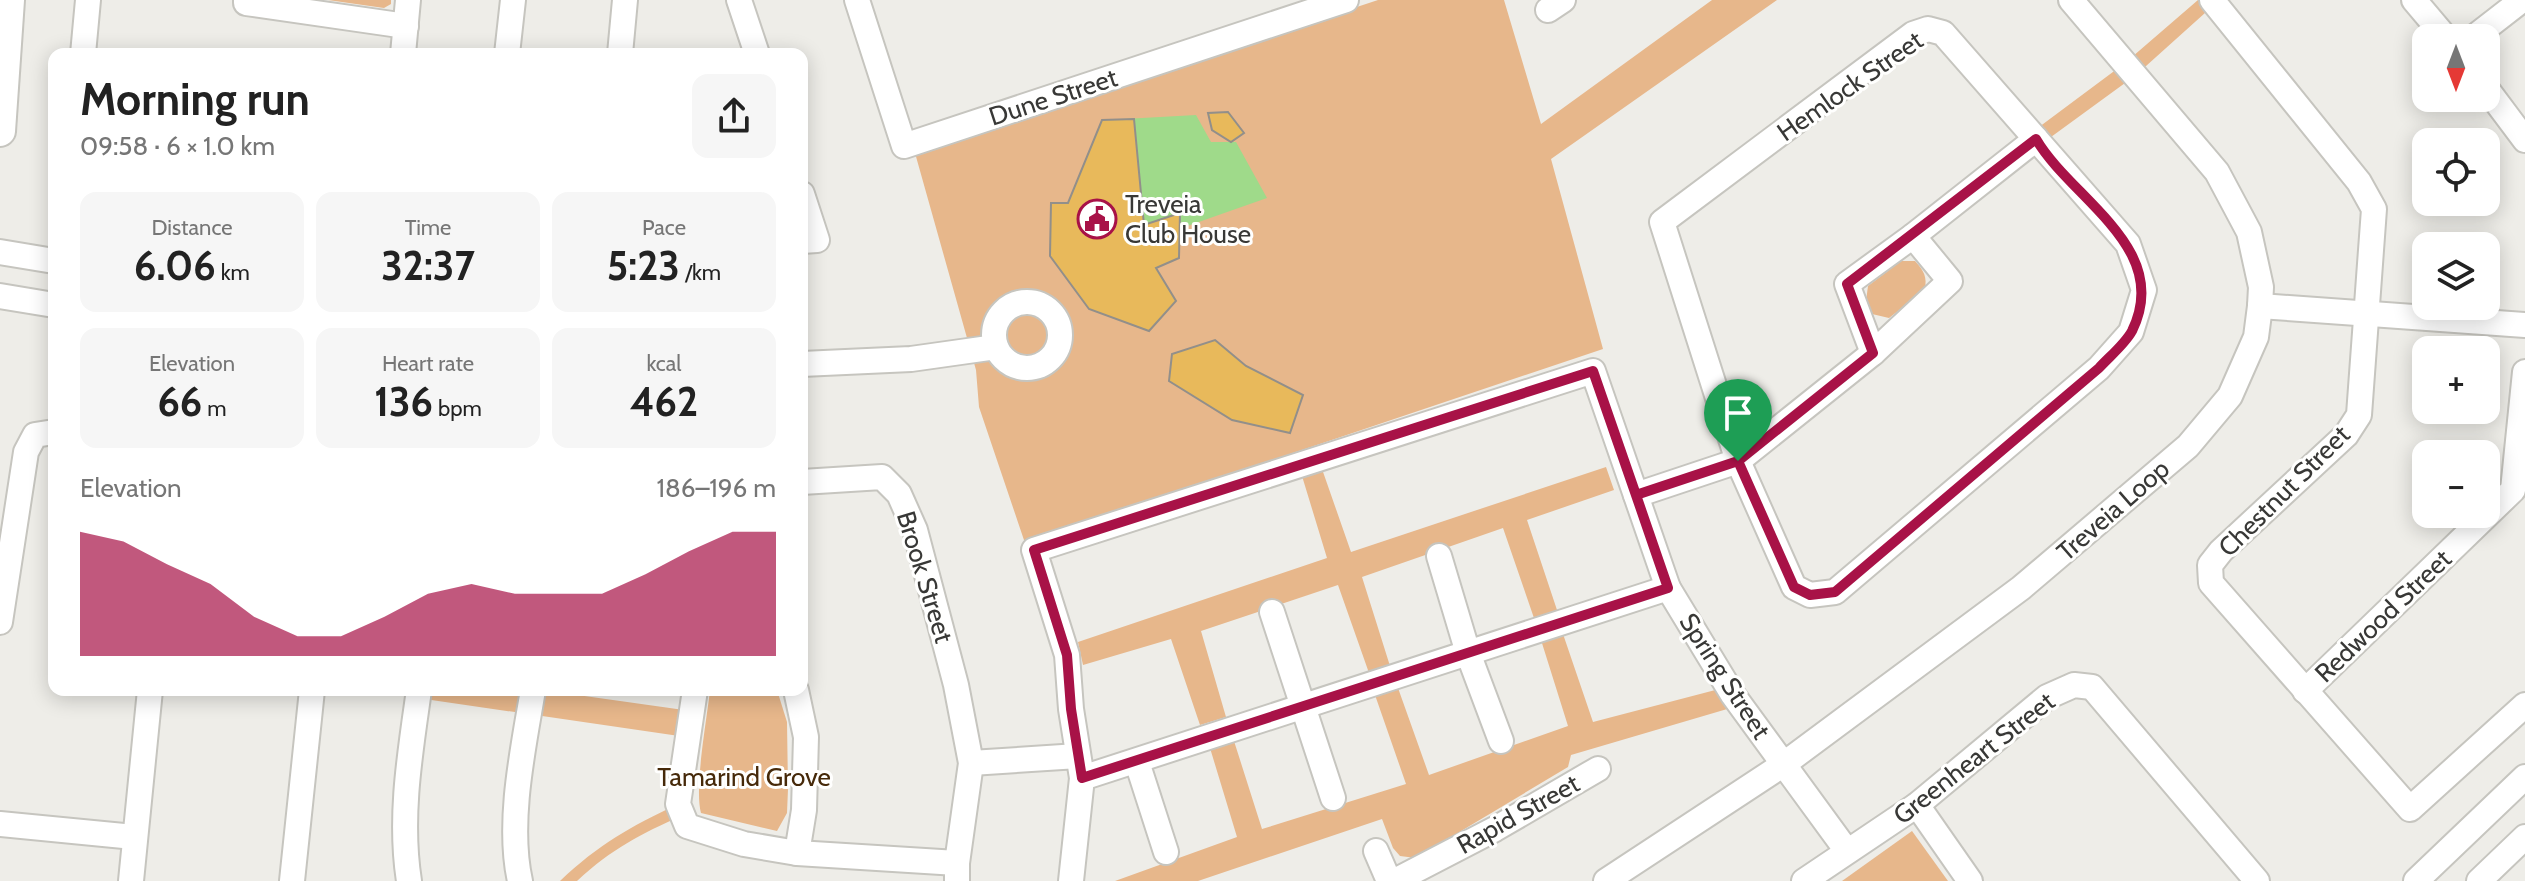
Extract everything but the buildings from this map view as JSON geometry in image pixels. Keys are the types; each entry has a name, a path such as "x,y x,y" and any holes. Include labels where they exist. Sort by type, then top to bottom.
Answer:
{"street":[{"path":"0,131 9,0"},
{"path":"84,48 88,0"},
{"path":"246,0 246,3 406,26"},
{"path":"404,48 408,0"},
{"path":"508,48 513,0"},
{"path":"621,48 625,0"},
{"path":"739,0 755,48"},
{"name":"Dune Street","path":"857,0 904,146 1346,0"},
{"name":"Treveia Loop","path":"1606,881 1784,764 2021,588 2188,446 2230,396 2256,337 2260,306 2261,287 2249,232 2217,172 2071,0"},
{"name":"Chestnut Street","path":"2212,0 2359,182 2374,209 2359,415 2346,435 2221,551 2210,565 2211,583 2410,809 2525,705"},
{"path":"2414,0 2434,24"},
{"path":"2491,24 2522,0"},
{"name":"Hemlock Street","path":"1928,29 1943,33 2128,244 2144,290 2131,332 2099,368 1835,592 1810,595 1794,587 1738,461 1662,222 1913,34 1928,29"},
{"path":"2500,107 2525,140"},
{"path":"1873,353 1847,284 2036,139"},
{"path":"808,212 817,240 808,241"},
{"path":"1636,495 1738,461 1873,353 1950,281 1913,236"},
{"path":"0,252 48,260"},
{"path":"0,296 48,304"},
{"path":"2260,306 2525,325"},
{"path":"808,350 994,340 911,359 808,364"},
{"name":"Spring Street","path":"1071,881 1080,767 1067,655 1034,550 1593,371 1668,588 1733,695 1784,764"},
{"name":"Redwood Street","path":"2305,691 2513,490 2525,372"},
{"path":"0,622 26,452 35,435 48,433"},
{"name":"Brook Street","path":"808,482 882,477 899,494 915,530 953,671 971,763 957,872"},
{"path":"1439,556 1468,653 1501,741"},
{"path":"971,763 1080,767 1137,762 1668,588"},
{"path":"1272,612 1333,798"},
{"name":"Greenheart Street","path":"1804,881 1917,805 2047,697 2074,685 2092,687 2257,881"},
{"path":"131,881 149,696"},
{"path":"292,881 311,696"},
{"path":"409,881 405,851 408,771 418,696"},
{"path":"520,881 515,860 517,805 532,696"},
{"path":"694,696 678,804 687,826 744,844 957,872"},
{"path":"797,696 806,737 804,810 797,853"},
{"path":"1137,762 1166,852"},
{"path":"1784,764 1847,851"},
{"name":"Rapid Street","path":"1376,851 1392,881 1495,829 1598,769"},
{"path":"2416,881 2525,777"},
{"path":"1917,805 1970,881"},
{"path":"0,824 134,837"},
{"path":"2479,881 2525,837"}],"green space":[{"path":"328,0 391,0 391,4 384,8"},
{"path":"1378,0 1504,0 1541,124 1712,0 1777,0 1551,159 1603,349 1025,543 979,407 976,370 915,153"},
{"path":"2198,0 2212,0 2215,4 2136,75 2040,145 2031,133 2125,63"},
{"path":"1901,261 1915,261 1923,271 1925,290 1889,318 1872,314 1866,301 1868,286"},
{"path":"1606,467 1614,490 1527,520 1558,613 1535,621 1503,528 1362,577 1390,666 1369,673 1338,585 1201,631 1226,717 1200,725 1171,639 1083,665 1078,642 1327,558 1302,476 1322,469 1351,552"},
{"path":"1563,634 1593,722 1723,688 1734,707 1571,755 1568,767 1416,858 1400,856 1393,848 1382,819 1198,881 1115,881 1237,837 1210,748 1234,741 1262,829 1406,784 1375,695 1398,688 1429,775 1568,726 1541,640"},
{"path":"404,696 585,696 691,711 686,737"},
{"name":"Tamarind Grove","path":"709,696 779,696 787,722 788,789 787,813 777,831 701,813 700,771"},
{"path":"678,804 683,815 627,843 577,881 560,881 616,837"},
{"path":"1912,831 1948,881 1842,881"}],"shaded area":[{"path":"1196,115 1211,142 1236,142 1267,198 1176,230 1134,231 1124,119"}],"place":[{"name":"Treveia Club House","path":"1097,219"}],"route":[{"path":"1738,461 1636,495 1668,588 1082,778 1071,709 1067,655 1034,550 1593,371 1636,495 1738,461 1794,587 1810,595 1835,592 2099,368 2131,332 2144,290 2128,244 2036,139 1847,284 1873,353 1738,461"}]}
